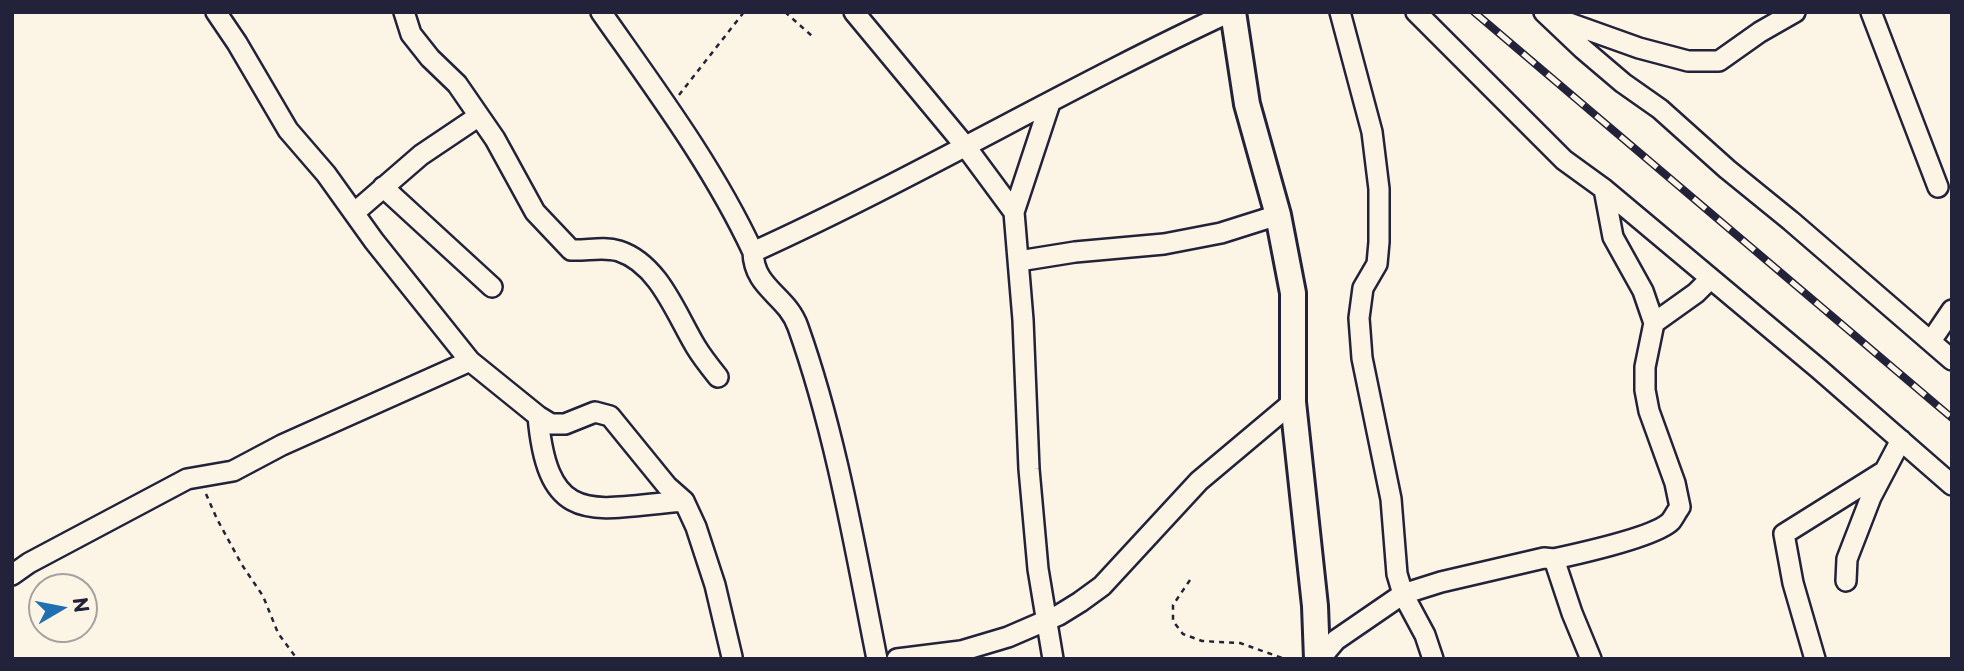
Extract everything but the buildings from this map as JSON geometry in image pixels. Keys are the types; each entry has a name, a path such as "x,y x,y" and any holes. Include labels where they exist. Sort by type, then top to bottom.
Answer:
{"street":[{"path":"216,12 288,130 326,174 470,361 538,416 557,425 595,412 610,416 667,486 684,500 715,585 730,658"},
{"path":"404,12 411,34 430,58 457,84 495,139 535,212 552,232 571,250 617,250 640,262 650,272 698,350 718,377"},
{"path":"601,12 669,109 737,216 753,252 760,280 792,313 815,380 845,500 877,659"},
{"path":"853,12 966,147 1014,212"},
{"path":"753,252 833,216 1126,62 1231,12 1247,104 1278,215 1293,293 1293,402 1315,606 1318,659"},
{"path":"1340,12 1372,132 1379,189 1377,264 1363,288 1359,318 1362,358 1391,499 1396,574 1403,594 1425,635 1433,659"},
{"path":"1416,12 1564,160 1604,189 1952,485"},
{"path":"1547,14 1639,48 1688,61 1719,61 1760,32 1795,12"},
{"path":"1871,12 1938,187"},
{"path":"1547,14 1583,49 1660,109 1952,359"},
{"path":"1051,103 1014,212 1019,261 1029,469 1045,621 1052,659"},
{"path":"354,213 421,155 479,116"},
{"path":"383,187 492,287"},
{"path":"1318,659 1336,640 1403,594 1544,558 1554,559 1608,547 1670,523 1680,507 1675,483 1649,411 1645,390 1645,367 1654,323 1643,291 1613,237 1604,189"},
{"path":"1019,261 1164,244 1221,233 1278,215"},
{"path":"1654,323 1696,293 1710,279"},
{"path":"1931,341 1952,310"},
{"path":"12,575 29,563 187,479 233,471 282,444 470,361"},
{"path":"897,659 961,652 1008,637 1080,602 1102,586 1199,481 1293,402"},
{"path":"538,416 540,442 554,485 572,500 603,509 684,500"},
{"path":"1846,581 1847,559 1883,472 1901,440"},
{"path":"1815,659 1793,583 1784,534 1883,472"},
{"path":"1554,559 1591,659"}],"path":[{"path":"669,109 744,12"},
{"path":"785,12 812,36"},
{"path":"199,477 217,519 242,565 263,596 286,646 297,659"},
{"path":"1190,580 1173,605 1173,621 1183,634 1207,642 1250,645 1285,659"}],"railway":[{"path":"1474,12 1952,418"}]}
